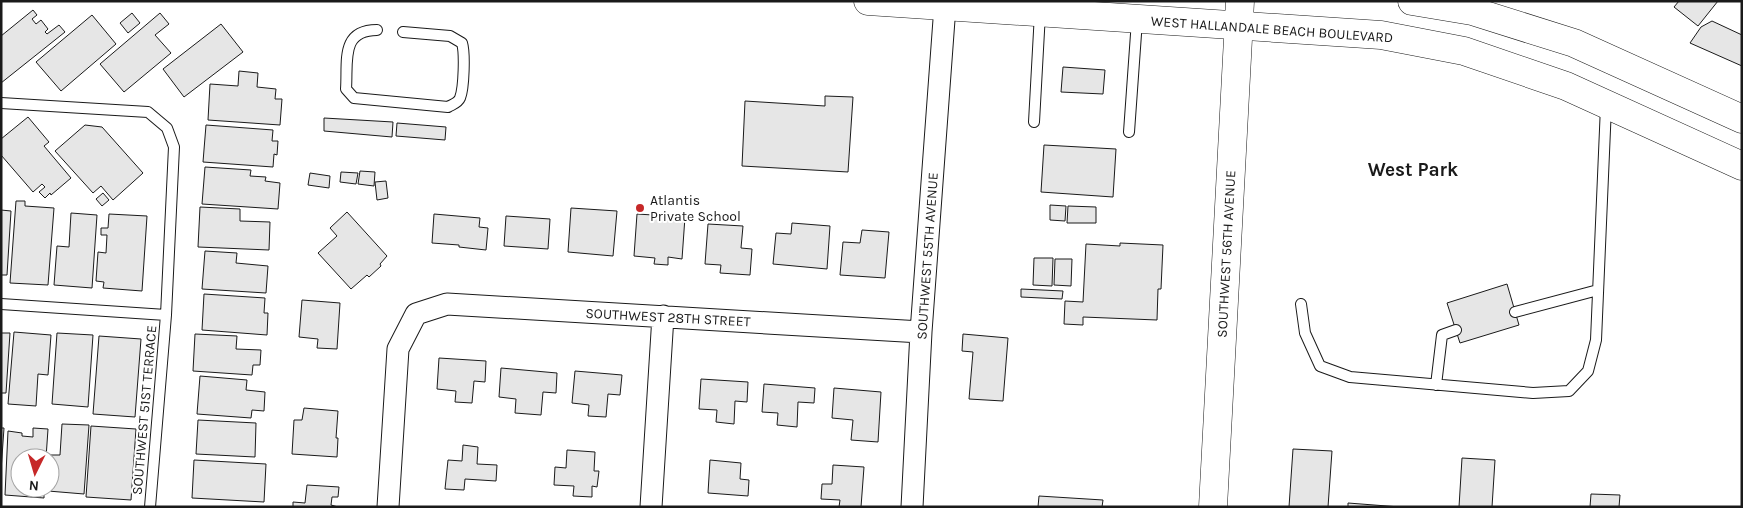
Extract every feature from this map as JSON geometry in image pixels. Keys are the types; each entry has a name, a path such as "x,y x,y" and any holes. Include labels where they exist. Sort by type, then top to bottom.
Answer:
{"main road":[{"name":"WEST HALLANDALE BEACH BOULEVARD","path":"868,1 1137,19 1239,14 1381,35 1464,52 1566,86 1741,166"},
{"path":"1412,1 1472,11 1574,43 1742,119"},
{"name":"SOUTHWEST 56TH AVENUE","path":"1213,507 1239,14"}],"street":[{"name":"SOUTHWEST 55TH AVENUE","path":"912,507 921,332 945,6"},
{"name":"SOUTHWEST 28TH STREET","path":"388,507 398,349 416,314 447,304 921,332"},
{"path":"651,507 664,316"}],"lane":[{"path":"1034,122 1040,12"},
{"path":"1129,132 1137,19"},
{"path":"377,30 367,30 353,37 348,46 346,89 354,98 448,107 456,103 461,97 465,52 462,43 450,36 403,32"},
{"name":"SOUTHWEST 51ST TERRACE","path":"1,103 148,112 167,128 174,147 166,315 150,507"},
{"path":"1301,304 1305,333 1320,366 1350,377 1533,393 1569,390 1588,371 1596,340 1606,105"},
{"path":"1515,312 1598,290"},
{"path":"1,304 166,315"},
{"path":"1436,385 1442,335 1456,330"}],"building":[{"path":"1679,1 1718,1 1698,26 1674,7"},
{"path":"33,10 37,15 32,19 36,24 41,20 48,29 45,32 47,34 59,25 65,32 1,83 1,36"},
{"path":"132,13 140,23 128,33 120,23"},
{"path":"160,13 169,24 155,35 171,53 124,92 100,64"},
{"path":"92,15 116,44 61,91 36,62"},
{"path":"1712,21 1742,35 1742,66 1690,43 1701,27"},
{"path":"221,24 243,52 184,97 163,69"},
{"path":"1063,67 1105,70 1103,94 1061,92"},
{"path":"239,71 258,73 257,87 276,89 275,99 282,99 280,125 208,120 210,84 238,86"},
{"path":"825,96 853,97 848,172 742,166 745,101 825,106"},
{"path":"28,117 49,142 44,146 71,178 45,198 39,192 45,187 42,184 33,192 1,155 1,139"},
{"path":"324,118 393,122 392,137 324,131"},
{"path":"397,123 446,127 445,140 396,136"},
{"path":"85,125 102,127 143,173 113,200 101,186 93,193 55,151"},
{"path":"206,125 273,130 272,141 278,141 277,155 274,154 273,167 203,162"},
{"path":"1044,145 1116,149 1113,197 1041,192"},
{"path":"205,167 251,170 250,176 266,177 265,181 280,183 278,209 202,204"},
{"path":"360,171 375,172 374,186 358,184"},
{"path":"341,172 358,173 356,184 340,182"},
{"path":"310,173 330,176 329,188 308,185"},
{"path":"386,181 388,198 377,200 375,182"},
{"path":"103,193 109,200 102,206 96,199"},
{"path":"16,201 25,201 25,206 54,208 48,285 10,283"},
{"path":"1050,205 1066,206 1065,221 1050,220"},
{"path":"1068,206 1096,207 1096,223 1067,223"},
{"path":"200,207 240,209 240,221 270,222 269,250 198,247"},
{"path":"571,208 617,211 613,256 568,252"},
{"path":"1,210 11,211 7,275 1,275"},
{"path":"347,212 387,256 380,264 381,266 369,277 367,275 351,289 318,253 337,236 330,228"},
{"path":"71,213 97,215 92,288 54,285 57,246 69,247"},
{"path":"109,214 147,216 142,291 103,288 104,282 96,281 98,252 106,253 107,235 101,235 101,228 108,228"},
{"path":"434,214 480,218 479,227 488,228 486,250 432,243"},
{"path":"637,214 685,217 682,259 668,257 668,265 654,264 655,258 634,256"},
{"path":"506,216 550,219 548,249 504,246"},
{"path":"792,223 830,226 827,269 773,264 776,233 791,234"},
{"path":"708,224 743,226 741,248 752,249 750,275 720,273 721,265 705,264"},
{"path":"862,230 889,232 885,278 840,275 843,242 860,243"},
{"path":"1120,243 1163,245 1161,289 1158,289 1157,320 1083,317 1083,325 1064,324 1065,301 1083,302 1086,244 1120,246"},
{"path":"205,251 237,253 236,263 268,266 266,293 202,289"},
{"path":"1034,258 1053,258 1052,286 1033,285"},
{"path":"1055,259 1072,259 1071,286 1054,285"},
{"path":"1507,284 1519,325 1460,343 1447,303"},
{"path":"1021,289 1063,291 1062,299 1021,297"},
{"path":"204,294 265,298 264,313 268,313 267,335 202,330"},
{"path":"302,300 340,303 337,349 317,348 318,339 299,337"},
{"path":"14,332 51,335 48,375 38,374 36,406 8,404"},
{"path":"1,333 10,333 6,393 1,393"},
{"path":"57,333 93,335 88,407 52,404"},
{"path":"195,334 237,336 236,349 261,350 260,365 253,365 252,375 193,371"},
{"path":"963,334 1008,338 1003,401 969,399 973,352 962,351"},
{"path":"99,336 141,339 135,417 93,414"},
{"path":"439,358 486,361 485,382 474,381 472,403 455,402 456,391 437,389"},
{"path":"501,368 557,373 556,393 543,392 541,415 515,413 516,399 499,397"},
{"path":"575,371 622,375 620,395 608,394 606,417 588,416 589,405 572,403"},
{"path":"200,376 247,380 246,390 265,392 264,411 252,410 251,418 197,414"},
{"path":"701,379 748,382 747,402 735,401 734,424 716,422 717,410 699,409"},
{"path":"764,384 815,388 814,403 798,402 797,427 777,425 778,413 762,412"},
{"path":"834,388 881,392 878,442 851,440 853,420 832,418"},
{"path":"304,408 338,411 337,457 292,454 294,420 302,420"},
{"path":"198,420 256,423 255,457 196,454"},
{"path":"62,424 89,425 84,494 60,492"},
{"path":"91,426 136,429 131,500 86,497"},
{"path":"1,428 4,428 1,471"},
{"path":"33,428 48,429 47,448 10,448 10,495 5,495 8,431 22,433 22,436 33,437"},
{"path":"463,445 478,447 477,464 497,465 496,481 465,479 464,490 445,489 448,460 462,461"},
{"path":"1293,449 1332,451 1328,507 1289,507"},
{"path":"567,450 595,452 594,471 599,471 597,487 592,486 592,497 573,496 574,486 554,485 555,467 566,468"},
{"path":"1462,458 1495,460 1492,507 1459,507"},
{"path":"194,460 266,464 264,502 192,498"},
{"path":"710,460 741,463 740,479 749,480 748,496 708,493"},
{"path":"833,465 864,467 861,507 839,507 840,500 821,499 822,484 832,484"},
{"path":"307,485 339,487 338,497 332,497 331,505 338,507 293,507 293,502 305,503"},
{"path":"1591,494 1620,495 1619,507 1590,507"},
{"path":"1039,496 1103,500 1102,507 1038,507"},
{"path":"1348,503 1400,507 1348,507"}],"place":[{"name":"Atlantis Private School","path":"640,208"}],"district":[{"name":"West Park","path":"1413,169"}]}
